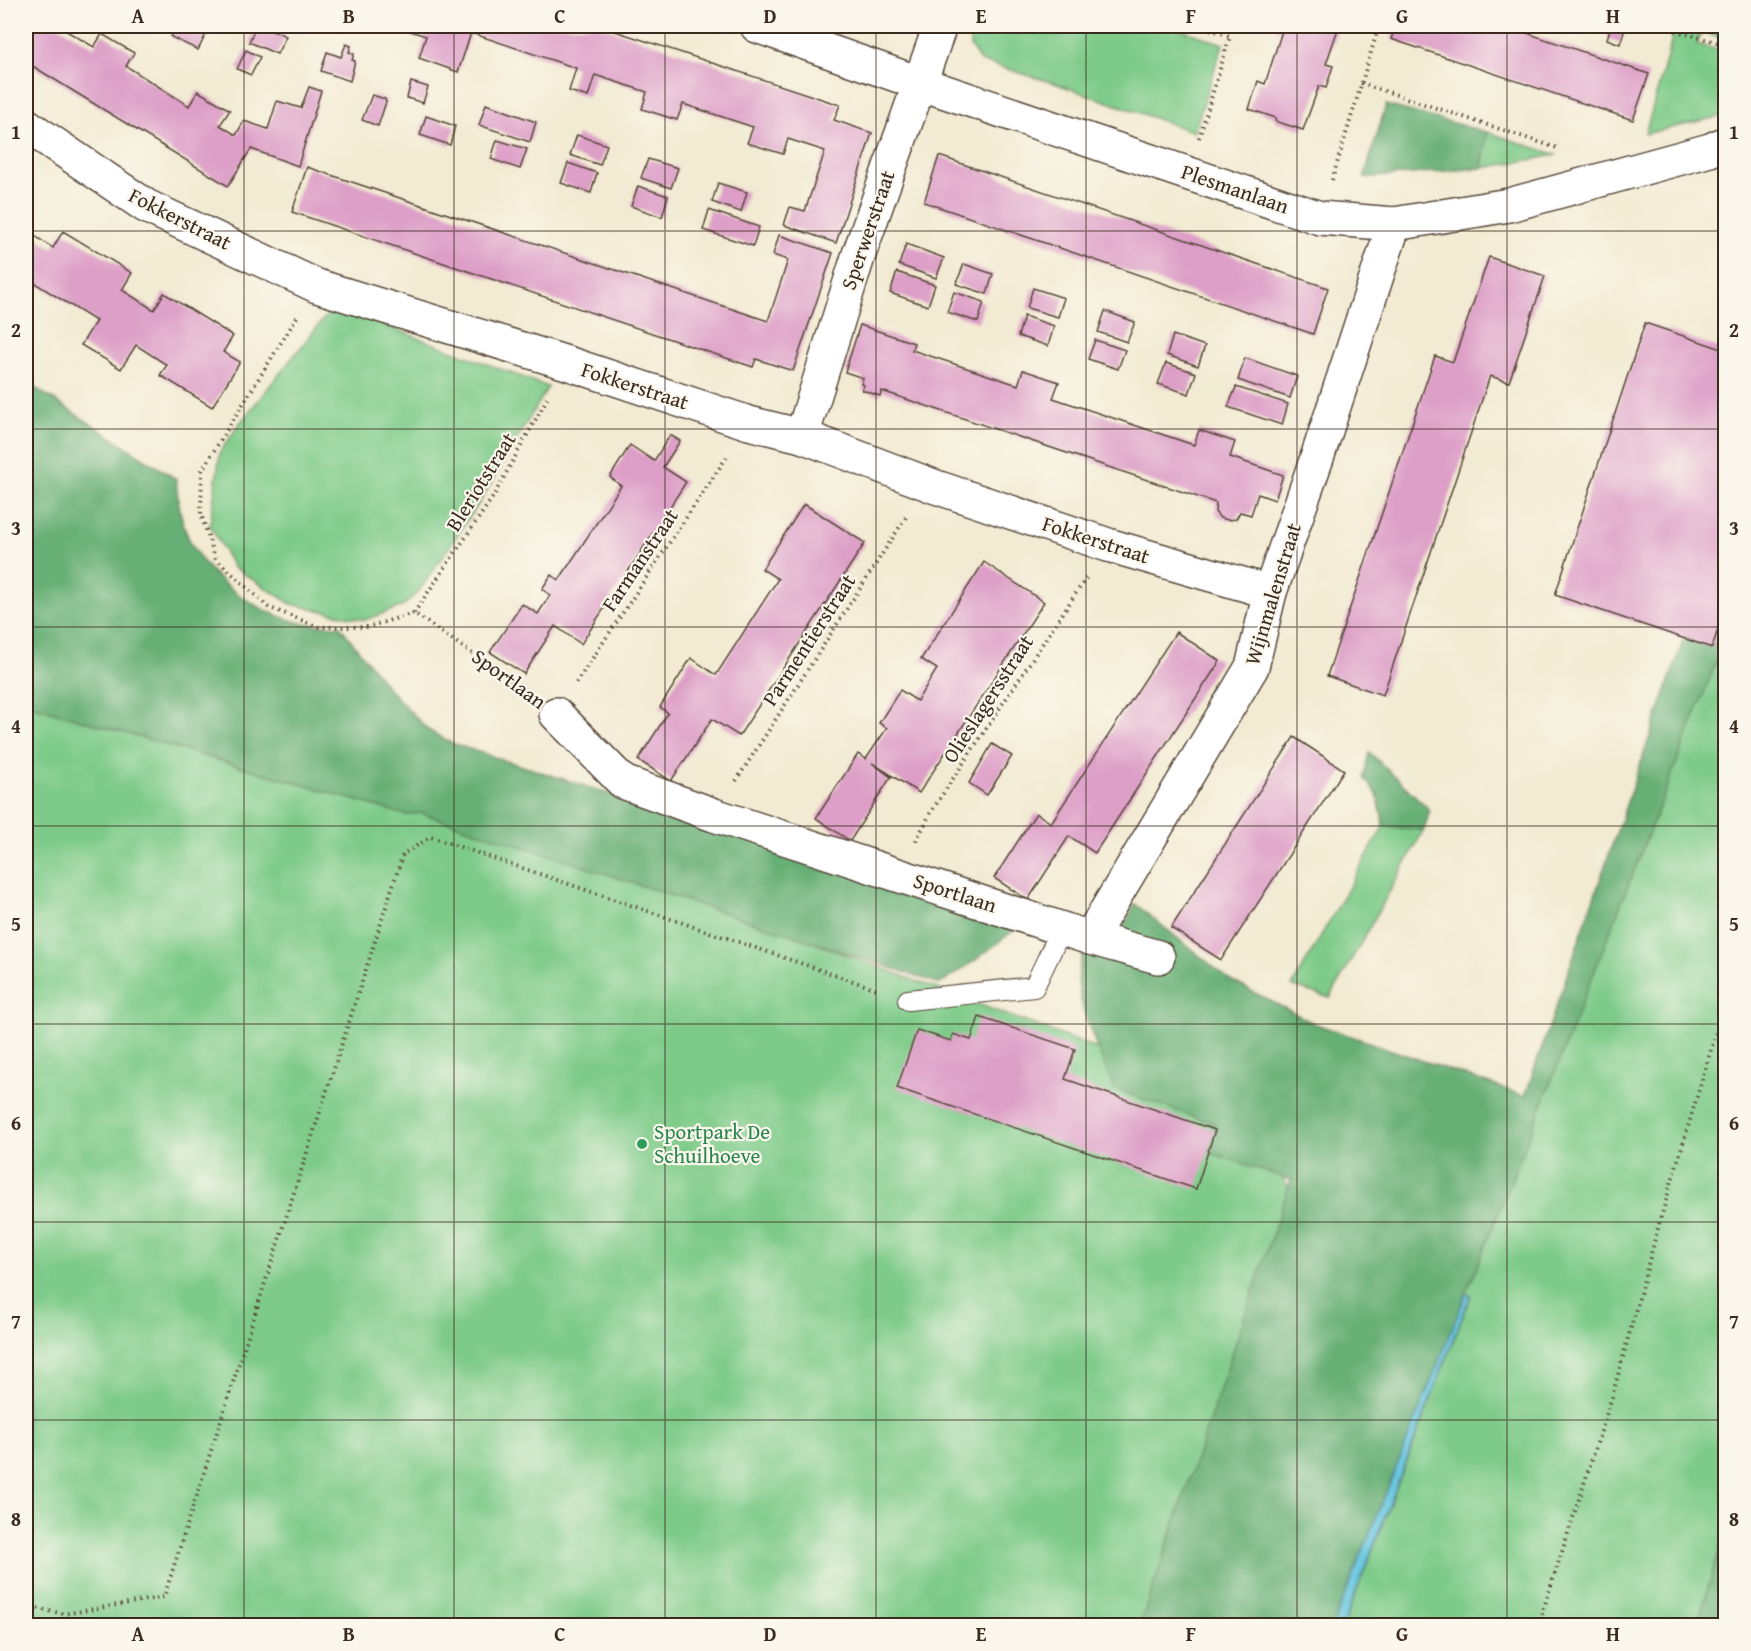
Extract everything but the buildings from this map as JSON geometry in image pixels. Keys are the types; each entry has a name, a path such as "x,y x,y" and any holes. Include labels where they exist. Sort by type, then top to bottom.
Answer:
{"street":[{"name":"Plesmanlaan","path":"757,26 1320,218 1394,224 1509,205 1600,182 1710,150 1725,143"},
{"name":"Sperwerstraat","path":"802,436 858,257 940,26"},
{"name":"Fokkerstraat","path":"26,125 146,206 316,286 567,363 749,423 802,436 936,487 1108,545 1270,592"},
{"name":"Wijnmalenstraat","path":"1076,933 1252,667 1270,592 1394,224"},
{"name":"Sportlaan","path":"556,714 623,782 714,816 1076,933"},
{"path":"1076,933 1158,957"}],"lane":[{"path":"908,1000 1034,987 1076,933"}],"path":[{"path":"1188,174 1230,36 1201,26"},
{"path":"1320,218 1379,26"},
{"path":"1658,26 1725,45"},
{"path":"1361,83 1567,152 1600,182"},
{"path":"316,286 201,470 201,514 215,558 268,607 319,627 368,627 414,613"},
{"name":"Bleriotstraat","path":"414,613 493,497 567,363"},
{"name":"Farmanstraat","path":"556,714 749,423"},
{"name":"Parmentierstraat","path":"714,816 910,511 936,487"},
{"name":"Olieslagersstraat","path":"899,874 931,812 1108,545"},
{"name":"Sportlaan","path":"414,613 486,661 556,714"},
{"path":"26,1606 64,1614 164,1597 403,854 431,837 908,1000"},
{"path":"1538,1626 1611,1397 1725,999"}],"green space":[{"path":"972,26 1171,26 1223,44 1194,132 1054,83 980,61 970,46"},
{"path":"1642,26 1725,26 1725,39 1701,32 1697,44 1725,52 1725,106 1722,116 1645,134 1673,36"},
{"path":"1386,105 1487,132 1482,168 1364,178"},
{"path":"1487,132 1557,155 1482,168"},
{"path":"334,306 548,387 479,503 419,591 403,606 365,620 291,604 233,567 210,525 220,452 240,423"},
{"path":"26,382 176,479 181,516 188,537 206,565 232,590 278,616 305,623 340,626 388,688 428,730 451,743 1019,926 976,960 940,984 421,813 406,815 26,704"},
{"path":"1725,607 1725,636 1722,647 1545,1097 1333,1625 1140,1625 1291,1180 1205,1151 1215,1124 1114,1089 1088,1025 1081,999 1079,978 1084,950 1120,935 1135,904 1230,980 1313,1023 1525,1096 1684,638 1712,648"},
{"path":"1725,636 1726,1531 1697,1625 1343,1626 1471,1295 1466,1294"},
{"name":"Sportpark De Schuilhoeve","path":"26,649 1222,1095 1293,1193 1156,1625 26,1625"},
{"path":"1369,752 1430,810 1424,830 1384,826 1377,794 1364,778"},
{"path":"1384,826 1424,830 1330,998 1292,986"},
{"path":"1725,1531 1725,1625 1697,1625"}],"water":[{"path":"1466,1294 1471,1294 1343,1625 1333,1625"}],"place":[{"name":"Sportpark De Schuilhoeve","path":"642,1144"}]}
